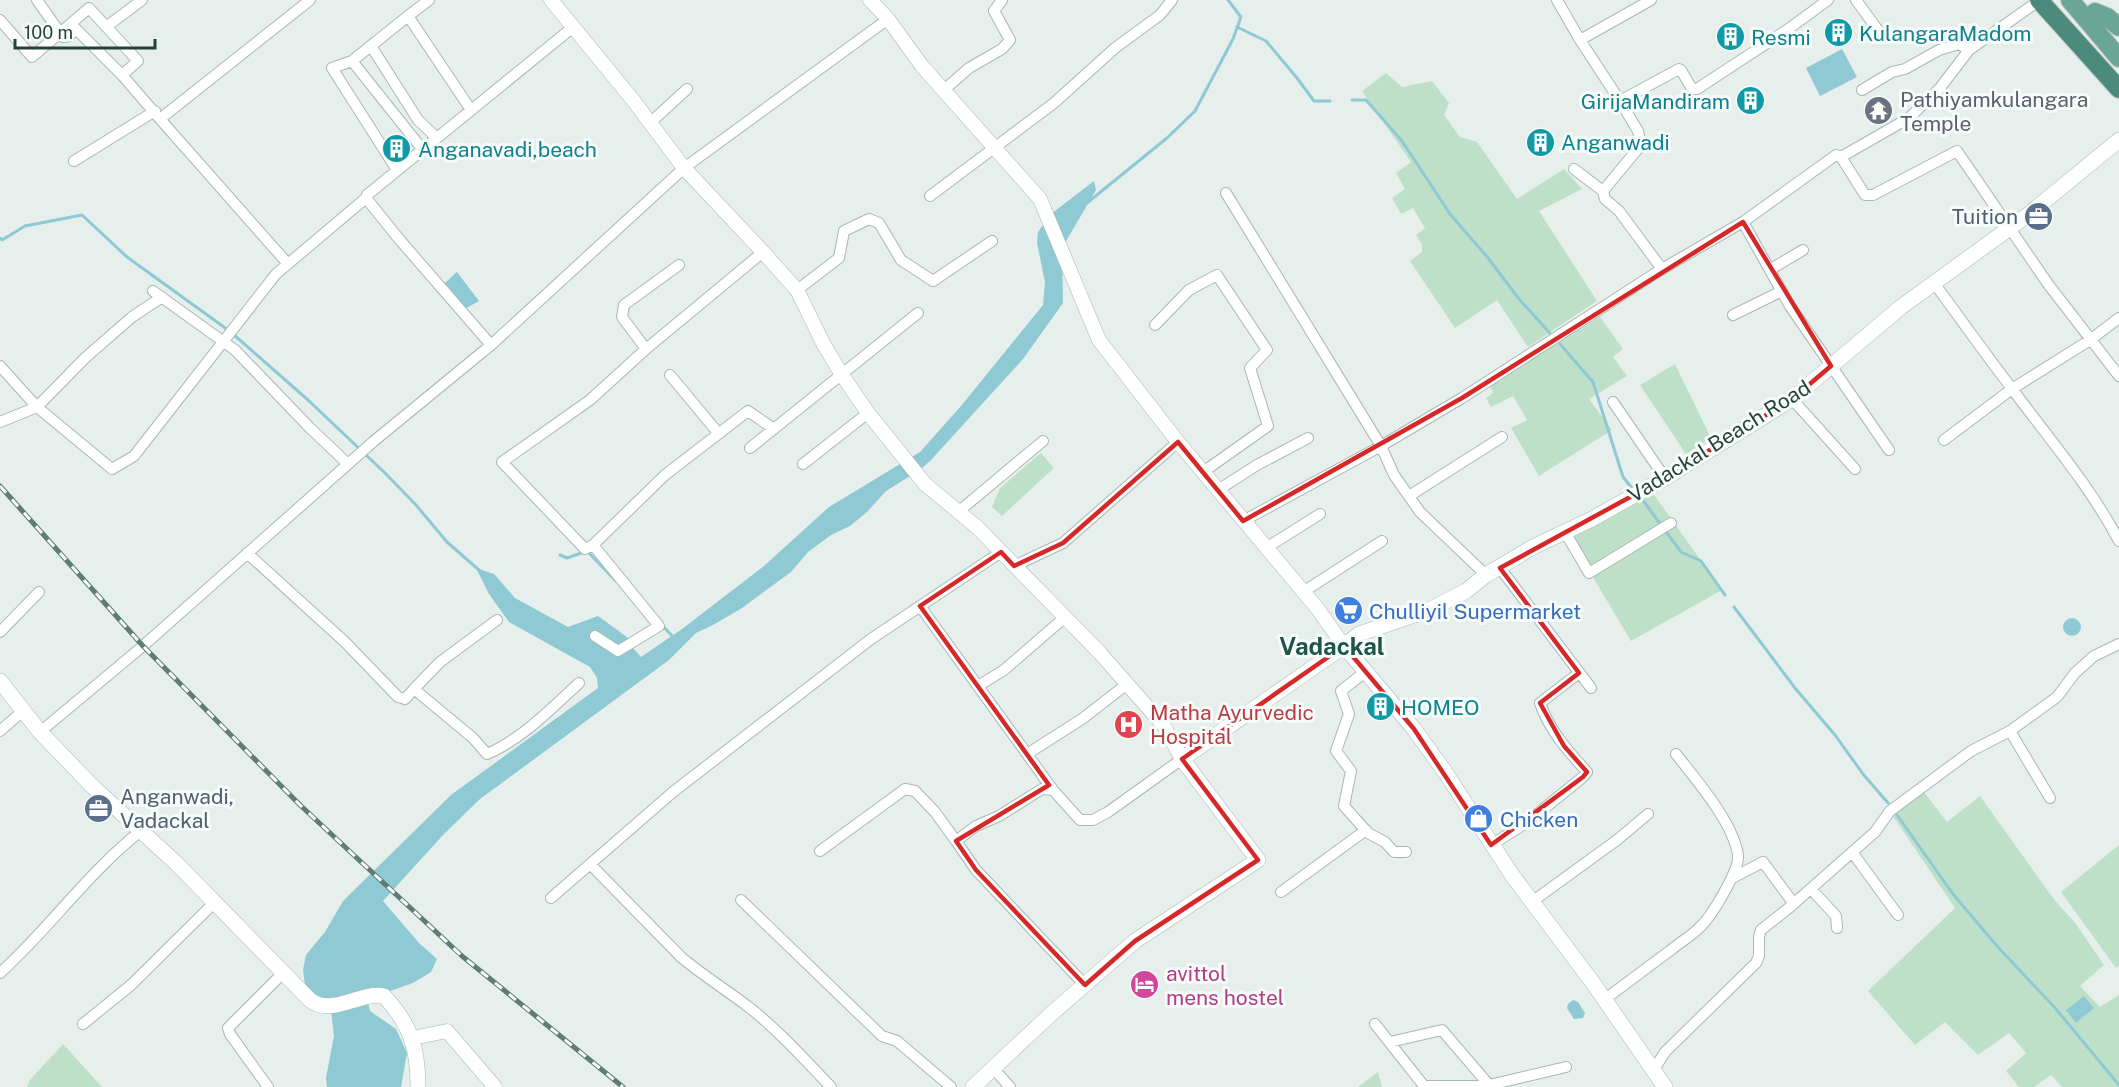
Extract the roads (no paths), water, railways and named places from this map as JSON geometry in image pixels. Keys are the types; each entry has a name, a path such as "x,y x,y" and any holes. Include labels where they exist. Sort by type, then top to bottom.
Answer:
{"highway":[{"path":"2039,0 2119,89"},
{"path":"2053,0 2089,36 2119,73"}],"main road":[{"path":"2070,0 2119,58"},
{"path":"2090,6 2119,27"},
{"path":"2090,6 2119,40"},
{"name":"Vadackal Beach Road","path":"1182,759 1359,634 1429,610 1466,591 1486,575 1533,547 1592,519 1665,478 1792,399 1901,307 2029,214 2119,140"},
{"path":"1344,646 1414,729 1445,772 1491,845 1605,999 1665,1087"},
{"path":"0,681 40,732 93,787 142,830 316,1005 325,1007 375,994 384,996 413,1038 418,1068 418,1087"},
{"path":"973,1087 1135,941 1258,860 1182,759"}],"street":[{"path":"38,0 60,32 66,37 76,29 122,75 288,264"},
{"path":"106,27 142,0"},
{"path":"74,161 158,115 310,0"},
{"path":"398,170 332,68 352,61 429,0"},
{"path":"551,0 684,168 797,290 824,345 842,375 897,450 926,484 978,528 1127,684 1164,726 1182,759 1108,812 1093,820 1080,820 1053,790 920,606"},
{"path":"870,0 888,19 922,66 1040,199 1099,340 1178,442 1317,608 1344,646"},
{"path":"944,90 969,68 1002,49 1010,40 994,11 1002,0"},
{"path":"1557,0 1638,131 1641,145 1603,191"},
{"path":"1580,40 1651,0"},
{"path":"1620,101 1678,69 1681,70 1692,89 1697,89 1828,0"},
{"path":"1856,0 1880,33"},
{"path":"1841,157 1909,118 1940,88 1969,50 2039,0"},
{"path":"930,196 1054,103 1115,48 1160,15 1168,2"},
{"path":"0,20 32,57 89,8 138,61 122,75"},
{"path":"408,16 471,110"},
{"path":"40,732 143,646 374,441 491,345 684,168 888,19"},
{"path":"0,366 37,406 111,469 134,456 276,274 367,195 572,28"},
{"path":"1862,90 1892,72 1905,69 1939,50 1959,44 1969,50"},
{"path":"371,46 418,120 437,138"},
{"path":"352,61 423,150"},
{"path":"650,123 687,89"},
{"path":"1243,521 1381,446 1501,374 1662,269 1743,222 1836,155 1841,157 1865,195 1873,195 1957,151 2009,228 2090,340 2119,376"},
{"path":"1574,169 1603,191 1605,199 1619,211 1662,269"},
{"path":"1226,193 1381,446 1394,475 1408,496 1420,512 1486,575"},
{"path":"366,198 491,345"},
{"path":"797,290 838,258 844,231 869,219 879,223 901,260 933,281 992,241"},
{"path":"1743,222 1790,306 1889,450"},
{"path":"1771,269 1803,250"},
{"path":"764,252 646,349 590,400 502,462 585,549 665,475 748,411 774,429"},
{"path":"646,349 622,317 624,305 679,265"},
{"path":"1155,325 1189,290 1216,275 1267,350 1250,368 1268,426 1203,472"},
{"path":"1934,282 2077,474 2118,537"},
{"path":"1733,315 1782,291"},
{"path":"0,422 37,406 93,351 157,294 235,350 348,464"},
{"path":"750,448 918,313"},
{"path":"1944,440 2012,389 2090,340 2119,318"},
{"path":"670,375 719,434"},
{"path":"1792,399 1855,469"},
{"path":"1613,402 1665,478"},
{"path":"803,464 868,412"},
{"path":"1408,496 1502,437"},
{"path":"1218,490 1257,465 1308,438"},
{"path":"958,512 1043,441"},
{"path":"1014,566 1063,543 1178,442"},
{"path":"1266,548 1320,514"},
{"path":"1565,532 1589,573 1666,526"},
{"path":"1304,592 1382,541"},
{"path":"593,544 659,626 618,651 595,636"},
{"path":"551,898 673,792 871,639 1001,552"},
{"path":"247,553 345,642 398,698 405,699 440,662 497,620"},
{"path":"1500,568 1591,688"},
{"path":"0,632 39,592"},
{"path":"978,686 1004,669 1064,618"},
{"path":"1653,1071 1665,1052 1756,963 1760,950 1761,930 1875,832 1890,811 1971,751 2010,731 2057,697 2075,673 2094,656 2119,644"},
{"path":"1365,672 1341,691 1349,714 1336,751 1351,771 1344,806 1366,830 1385,842 1394,852 1406,852"},
{"path":"1491,845 1526,823 1587,772 1564,746 1540,703 1579,673"},
{"path":"414,689 473,738 487,754 505,746 558,704 579,683"},
{"path":"1027,754 1082,719 1127,684"},
{"path":"0,731 24,710"},
{"path":"2010,731 2050,798"},
{"path":"1605,999 1701,927 1734,877 1738,855 1734,843 1711,798 1676,754"},
{"path":"820,851 905,789 915,791 935,812 976,870 1085,985"},
{"path":"956,841 976,826 999,816 1042,789 1053,790"},
{"path":"1533,901 1617,840 1648,814"},
{"path":"0,973 22,953 97,869 142,830"},
{"path":"1281,892 1366,830"},
{"path":"1852,852 1898,915"},
{"path":"1734,877 1762,862 1794,904"},
{"path":"590,864 682,957 751,1009 782,1036 831,1087"},
{"path":"1811,889 1836,916 1837,928"},
{"path":"741,900 882,1036 897,1041 951,1087"},
{"path":"83,1024 131,985 215,902"},
{"path":"268,1087 228,1028 280,969"},
{"path":"1376,1024 1424,1086 1489,1085 1566,1067"},
{"path":"1390,1042 1442,1030 1489,1085"},
{"path":"413,1038 447,1031 495,1087"},
{"path":"993,1068 1010,1087"}],"water":[{"path":"1842,49 1857,77 1820,96 1806,68"},
{"path":"1094,181 1096,190 1062,248 1063,303 1023,359 931,460 920,470 886,491 867,512 850,526 831,535 808,552 791,572 742,608 696,633 669,660 480,799 443,835 383,901 419,943 437,959 431,972 413,983 390,991 365,989 370,1011 396,1029 407,1053 401,1087 327,1087 326,1078 334,1036 330,1002 306,992 303,970 306,955 325,932 343,901 451,795 598,688 597,678 590,667 509,622 489,594 476,568 494,574 515,598 568,627 598,616 631,640 633,648 641,657 682,629 764,566 829,507 920,452 961,406 1043,305 1045,282 1037,243 1038,232 1051,214"},
{"path":"457,272 479,301 461,311 436,291"},
{"path":"2068,618 2076,618 2081,623 2079,634 2068,636 2063,631 2063,623"},
{"path":"2084,996 2094,1008 2076,1023 2066,1010"},
{"path":"1573,1000 1578,1002 1585,1013 1583,1018 1574,1019 1567,1008"}],"waterway":[{"path":"1087,203 1167,138 1195,111 1233,39 1241,17 1228,0"},
{"path":"1237,27 1266,41 1314,101 1330,101"},
{"path":"1352,100 1366,100 1402,141 1450,214 1519,299 1550,333"},
{"path":"0,238 2,240 25,226 82,215 127,257 228,330"},
{"path":"233,334 308,400 385,473 447,542 479,570"},
{"path":"1560,344 1593,382 1623,477 1632,488"},
{"path":"1642,499 1681,552 1701,561 1725,595"},
{"path":"560,555 567,558 587,551 616,581"},
{"path":"1734,607 1795,688 1888,803"},
{"path":"662,625 674,638"},
{"path":"1897,815 1953,894 1996,945 2056,1009 2119,1085"}],"railway":[{"path":"0,486 143,646 300,805 462,956 623,1087"}],"place":[{"name":"KulangaraMadom","path":"1838,33"},
{"name":"Resmi","path":"1730,37"},
{"name":"GirijaMandiram","path":"1751,101"},
{"name":"Pathiyamkulangara Temple","path":"1879,111"},
{"name":"Anganwadi","path":"1540,142"},
{"name":"Anganavadi,beach","path":"397,149"},
{"name":"Tuition","path":"2039,216"},
{"name":"Chulliyil Supermarket","path":"1348,611"},
{"name":"HOMEO","path":"1380,707"},
{"name":"Matha Ayurvedic Hospital","path":"1129,724"},
{"name":"Anganwadi, Vadackal","path":"99,808"},
{"name":"Chicken","path":"1479,819"},
{"name":"avittol mens hostel","path":"1145,985"}],"district":[{"name":"Vadackal","path":"1332,646"}]}
